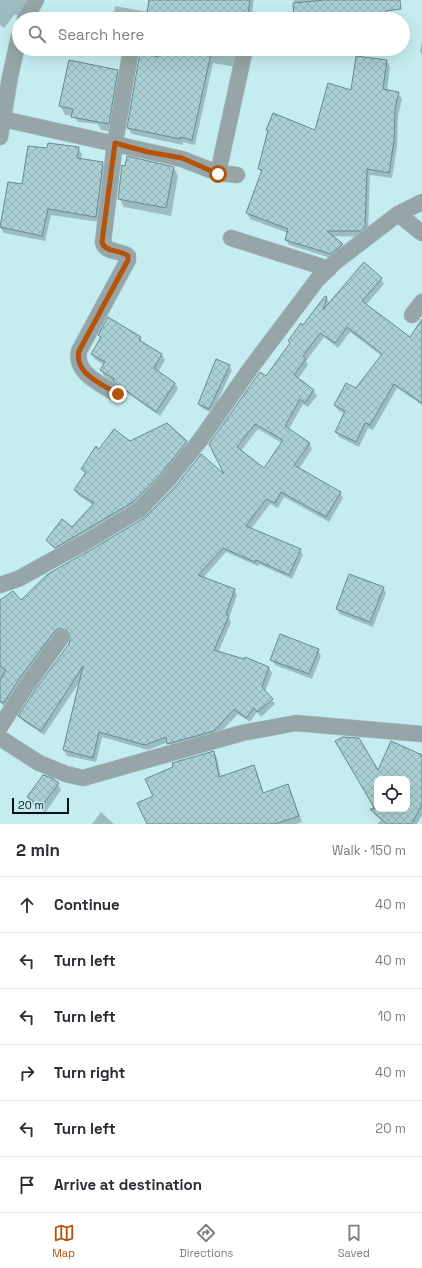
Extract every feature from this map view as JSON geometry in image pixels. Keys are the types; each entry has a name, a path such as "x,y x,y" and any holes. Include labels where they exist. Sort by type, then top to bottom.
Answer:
{"street":[{"path":"29,12 36,0"},
{"path":"0,137 1,120 15,56"},
{"path":"118,394 83,371 79,364 78,357 79,351 128,260 128,256 108,249 102,242 115,143 130,56"},
{"path":"218,174 243,56"},
{"path":"1,120 182,158 218,174 237,175"},
{"path":"0,585 18,579 89,540 139,510 168,480 201,439 254,363 317,280 398,214 422,202"},
{"path":"398,214 422,233"},
{"path":"231,238 329,269"},
{"path":"412,315 422,302"},
{"path":"0,727 27,684 61,638"},
{"path":"0,738 39,763 66,774 82,778 242,733 296,723 422,734"}],"building":[{"path":"149,0 250,0 248,12 147,12"},
{"path":"325,0 400,0 401,9 386,12 294,12 293,3"},
{"path":"139,56 210,56 192,140 127,128"},
{"path":"356,56 387,60 383,89 399,92 395,109 394,141 389,173 367,169 365,227 360,231 327,231 343,244 331,254 285,240 288,229 246,213 262,170 258,169 268,130 266,130 273,113 315,130 328,83 351,90"},
{"path":"69,60 118,70 109,124 71,117 73,109 59,106"},
{"path":"48,143 79,147 77,158 103,162 96,217 48,209 42,236 0,227 8,182 22,184 28,146 47,148"},
{"path":"127,156 174,167 166,208 118,199 122,165 125,166"},
{"path":"364,262 382,278 362,301 410,337 422,319 422,403 394,384 370,425 365,423 356,442 335,432 345,411 334,405 346,383 356,388 382,354 347,327 335,343 320,333 303,356 306,359 294,375 314,390 305,403 300,399 285,426 310,443 294,465 341,492 326,517 281,492 275,503 266,499 246,526 301,549 289,575 256,560 255,562 223,548 198,575 235,589 226,614 229,616 214,650 244,659 245,657 269,667 262,687 273,699 257,712 254,708 246,718 234,709 214,731 167,744 166,737 145,745 99,732 93,758 63,750 83,666 41,731 18,716 69,644 70,639 67,631 57,629 19,679 4,703 0,701 0,680 6,670 0,666 0,600 13,591 21,600 48,574 144,518 175,487 201,454 224,474 209,444 260,372 266,376 290,343 288,341 301,323 303,325 325,296 327,297 323,310","holes":["255,424 283,440 264,468 237,447"]},
{"path":"108,317 141,337 139,340 162,354 154,368 175,383 156,412 100,370 105,362 91,354 101,337 98,335"},
{"path":"216,359 230,365 209,409 198,404"},
{"path":"167,423 187,441 161,474 133,502 55,548 46,540 62,519 72,527 94,503 74,490 86,472 81,469 96,446 99,449 114,429 130,441"},
{"path":"349,574 384,587 370,622 336,609"},
{"path":"280,634 319,649 309,674 270,660"},
{"path":"343,737 359,738 378,770 391,741 422,755 422,804 412,824 387,824 370,809 374,809 374,812 410,812 410,776 374,776 374,807 335,741"},
{"path":"214,751 219,777 254,765 263,793 288,784 299,816 275,824 147,824 137,803 153,796 145,779 173,767 172,763"},
{"path":"43,775 52,778 59,783 41,807 27,797"}],"route":[{"path":"118,394 87,375 79,364 78,357 79,351 128,260 128,256 108,249 102,242 115,143 148,152 182,158 218,174"}]}
